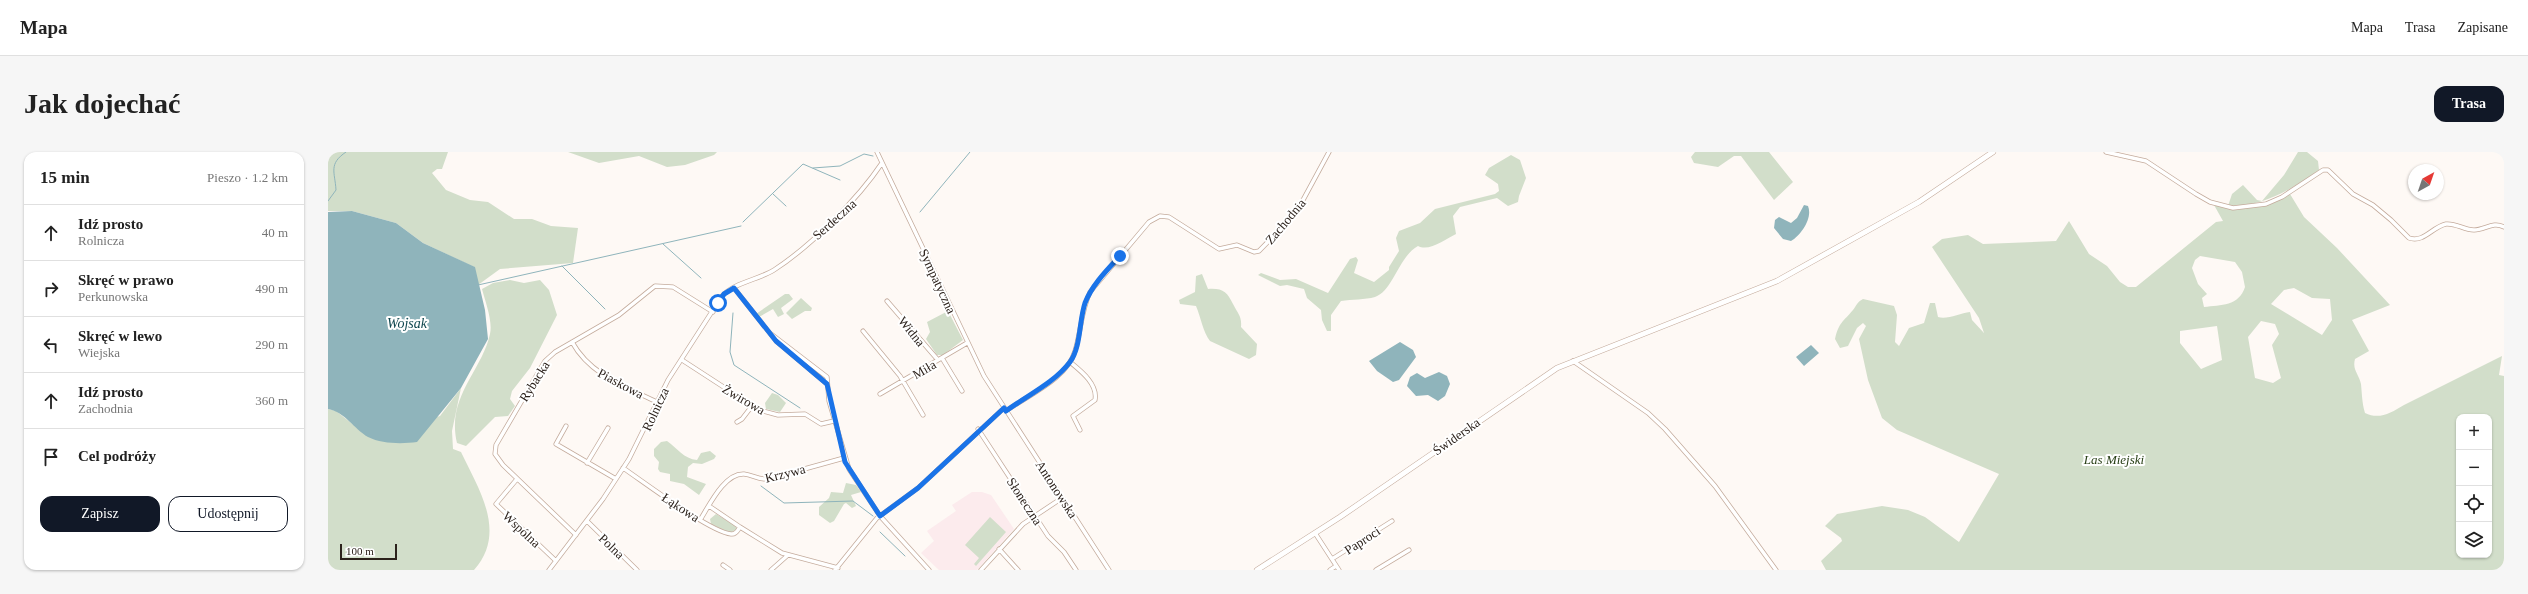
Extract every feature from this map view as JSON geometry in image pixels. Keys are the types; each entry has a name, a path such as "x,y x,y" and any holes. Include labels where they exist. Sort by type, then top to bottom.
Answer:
{"street":[{"name":"Sympatyczna","path":"877,152 967,343 1005,409"},
{"name":"Zachodnia","path":"837,569 880,516 920,486 978,429 1005,409 1050,381 1070,362 1075,351 1084,308 1090,292 1153,219 1160,216 1173,218 1222,250 1237,245 1254,252 1265,246 1296,213 1329,152"},
{"name":"Świderska","path":"1256,570 1370,498 1538,379 1573,361 1776,281 1924,200 1993,152"},
{"path":"2106,152 2146,161 2196,194 2228,207 2266,204 2296,189 2323,170 2328,170 2353,194 2373,205 2404,235 2413,239 2424,237 2440,226 2448,224 2474,230 2494,225 2504,227"},
{"name":"Serdeczna","path":"777,268 858,196 882,163"},
{"name":"Rolnicza","path":"549,570 555,560 587,521 623,468 639,441 657,402 724,294 777,268"},
{"name":"Rybacka","path":"576,535 498,459 496,446 545,361 572,342 619,315 654,286 661,284 673,287 713,312"},
{"path":"734,288 754,316 771,334 825,375 828,379 827,384 834,421 844,458 849,469 880,516 930,570"},
{"name":"Widna","path":"887,301 938,360"},
{"path":"862,331 903,381 923,415"},
{"name":"Piaskowa","path":"572,342 588,364 608,378 657,402"},
{"name":"Miła","path":"880,394 967,343"},
{"path":"942,358 962,391"},
{"name":"Żwirowa","path":"682,360 762,412 778,415 805,414 821,424 834,421"},
{"path":"1573,361 1648,413 1665,429 1715,486 1776,570"},
{"path":"1070,362 1093,386 1096,392 1095,400 1073,416 1080,430"},
{"path":"737,422 742,419 752,406"},
{"name":"Antonowska","path":"1005,409 1108,569"},
{"path":"566,426 556,444 616,479"},
{"path":"587,463 608,428"},
{"name":"Słoneczna","path":"978,429 1050,539 1064,552 1076,570"},
{"name":"Krzywa","path":"700,520 723,486 738,475 768,479 844,458"},
{"name":"Łąkowa","path":"623,468 700,520 731,534 736,533 740,527"},
{"name":"Wspólna","path":"518,479 496,504 555,560"},
{"path":"981,570 1018,528 1034,515 1062,498"},
{"name":"Łąkowa","path":"709,506 771,547 788,555 837,569"},
{"name":"Polna","path":"587,521 637,570"},
{"name":"Paproci","path":"1332,559 1392,521"},
{"path":"1315,533 1338,570"},
{"path":"999,549 1018,570"},
{"path":"1376,570 1409,550"},
{"path":"771,570 788,555"},
{"path":"723,565 730,570"},
{"path":"1330,570 1336,566"}],"shaded area":[{"path":"972,492 982,492 991,495 1014,529 977,570 939,570 921,553 934,541 927,531 956,511 952,505"}],"green space":[{"path":"328,152 448,152 442,169 437,169 432,173 446,190 470,200 488,202 514,219 532,219 551,226 578,228 573,263 500,269 478,285 474,267 423,243 396,223 352,211 328,211"},
{"path":"568,152 717,152 714,155 685,165 667,167 639,156 599,163"},
{"path":"1695,152 1769,152 1793,182 1774,200 1741,156 1734,156 1718,167 1694,163 1691,157"},
{"path":"2298,152 2307,152 2318,161 2319,170 2276,196 2262,201 2284,175"},
{"path":"1511,155 1520,160 1526,178 1518,202 1508,206 1497,198 1460,207 1453,216 1456,234 1432,246 1418,246 1411,251 1387,288 1375,297 1341,301 1331,315 1331,331 1327,331 1322,320 1321,310 1307,298 1304,289 1287,285 1280,286 1258,275 1261,273 1280,280 1296,279 1328,293 1350,259 1356,257 1358,260 1354,273 1374,282 1389,270 1389,267 1399,251 1396,238 1399,231 1420,223 1435,209 1495,194 1499,191 1498,184 1485,175 1489,168"},
{"path":"2243,185 2257,200 2262,201 2241,206 2228,206 2232,194"},
{"name":"Las Miejski","path":"2290,194 2304,217 2337,248 2390,305 2352,320 2369,351 2355,359 2354,363 2361,384 2365,413 2380,416 2390,413 2502,356 2499,375 2504,376 2504,570 1826,570 1821,561 1842,541 1841,538 1825,526 1837,514 1882,506 1908,510 1925,517 1959,542 1999,474 1897,430 1882,418 1868,380 1859,339 1866,326 1863,323 1857,328 1848,346 1840,348 1835,339 1840,326 1859,301 1863,299 1894,306 1897,315 1895,342 1899,346 1909,328 1924,323 1930,303 1935,303 1938,317 1942,318 1970,312 1972,320 1984,333 1979,318 1932,247 1942,239 1968,235 1983,244 2056,241 2069,221 2089,254 2107,266 2120,282 2128,287 2136,287 2216,222 2223,221 2214,205 2244,208 2272,202","holes":["2200,256 2235,262 2242,272 2245,287 2238,298 2223,305 2204,307 2202,298 2207,294 2198,284 2192,268 2195,260","2294,288 2312,298 2330,299 2332,320 2322,335 2271,304 2284,290","2261,321 2275,324 2279,334 2272,345 2281,378 2273,383 2255,378 2248,337","2217,326 2222,360 2201,369 2180,343 2180,331"]},
{"path":"1202,274 1208,289 1221,290 1229,296 1240,318 1241,327 1257,344 1256,355 1249,359 1210,341 1196,306 1180,304 1179,300 1195,292 1196,276"},
{"path":"510,280 524,283 540,280 549,290 557,315 530,368 512,391 510,399 515,406 508,416 495,417 466,446 457,443 455,427 456,412 460,398 480,360 490,334 490,317 482,289 493,283"},
{"path":"785,294 789,294 793,299 781,308 784,314 778,317 773,309 759,317 756,314"},
{"path":"801,298 812,308 811,311 805,311 792,319 786,313"},
{"path":"948,311 963,340 943,355 937,355 926,339 930,332 927,322"},
{"path":"461,388 452,431 453,449 461,452 475,480 487,510 489,525 489,541 484,555 474,570 328,570 328,409 336,411 369,437 440,416"},
{"path":"772,393 778,395 786,403 780,412 766,409 765,403"},
{"path":"667,441 688,458 697,460 701,453 710,451 716,456 714,459 702,464 693,463 688,467 687,477 706,484 699,495 684,484 670,481 670,474 660,472 658,469 659,462 654,456 654,449 661,442"},
{"path":"846,483 856,485 861,492 851,495 856,506 852,508 846,503 844,504 834,521 830,523 819,515 819,507 829,498 831,492 843,493"},
{"path":"716,514 736,526 737,529 730,533 711,524 710,519"},
{"path":"990,517 1006,532 976,566 974,564 979,558 965,545"}],"water":[{"path":"1804,205 1808,206 1809,211 1809,216 1805,226 1799,235 1791,241 1783,239 1774,228 1775,220 1779,217 1791,223 1797,218"},
{"name":"Wojsak","path":"352,211 396,223 423,243 475,267 485,310 488,339 461,388 417,442 392,443 379,441 368,437 344,417 328,409 328,212"},
{"path":"1400,342 1413,350 1416,357 1399,380 1393,382 1377,371 1369,361"},
{"path":"1811,345 1819,353 1804,366 1796,357"},
{"path":"1439,372 1447,376 1450,384 1445,396 1438,401 1428,395 1416,396 1407,386 1410,377 1417,373 1425,378"}],"waterway":[{"path":"328,201 336,190 334,173 335,165 340,156 346,152"},
{"path":"920,212 970,152"},
{"path":"813,168 840,166 864,154 873,156"},
{"path":"743,222 803,164 840,180"},
{"path":"773,194 786,206"},
{"path":"478,285 741,226"},
{"path":"663,244 701,278"},
{"path":"562,266 605,309"},
{"path":"733,313 730,352 734,365 800,408"},
{"path":"761,486 784,503 853,501 873,516"},
{"path":"880,532 905,556"}],"route":[{"path":"718,303 724,294 734,288 754,316 776,341 827,384 829,401 845,462 880,516 918,488 952,457 978,429 1004,408 1006,411 1050,381 1070,362 1075,351 1085,304 1090,292 1120,256"}]}
